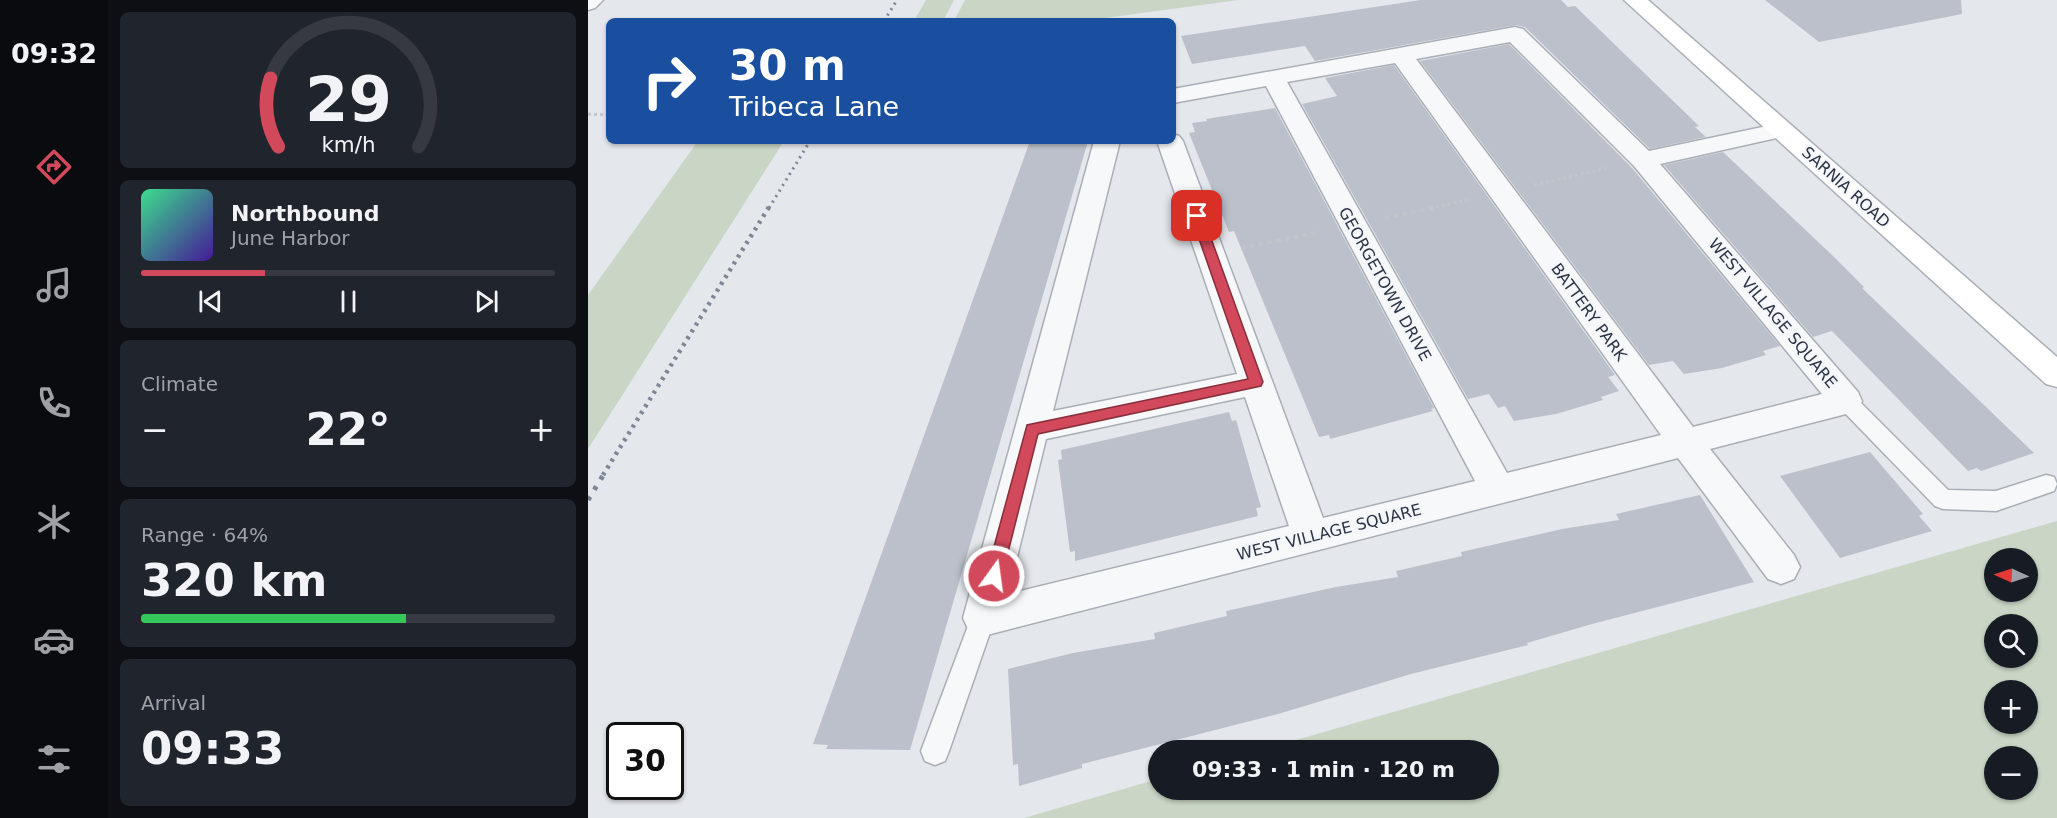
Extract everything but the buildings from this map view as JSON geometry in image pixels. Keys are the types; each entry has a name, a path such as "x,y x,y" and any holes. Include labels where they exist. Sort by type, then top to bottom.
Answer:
{"main road":[{"name":"SARNIA ROAD","path":"1635,0 2057,375"}],"street":[{"path":"588,4 592,0"},
{"name":"WEST VILLAGE SQUARE","path":"983,618 1846,401 1643,160 1515,34 1176,95"},
{"name":"BATTERY PARK","path":"1401,55 1685,442 1780,567"},
{"name":"GEORGETOWN DRIVE","path":"1273,78 1498,490"},
{"path":"1643,160 1782,130"},
{"path":"983,618 1106,144"},
{"path":"1171,144 1311,536"},
{"path":"1032,429 1256,382"}],"lane":[{"path":"1846,401 1943,499 1996,501 2046,484"},
{"path":"935,751 983,618"}],"path":[{"path":"588,114 606,115"},
{"path":"1210,254 1501,193 1643,160"}],"green space":[{"path":"926,0 954,0 945,18 916,18"},
{"path":"965,0 1239,0 1104,18 956,18"},
{"path":"696,144 782,144 588,449 588,295"},
{"path":"2057,521 2057,818 1024,818 1148,782 1148,800 1499,800 1499,740 1296,740"}],"railway":[{"path":"886,18 897,0"},
{"path":"769,208 808,144"},
{"path":"603,475 769,207"},
{"path":"588,500 604,474"}],"route":[{"path":"994,576 1032,429 1256,382 1197,216"}]}
